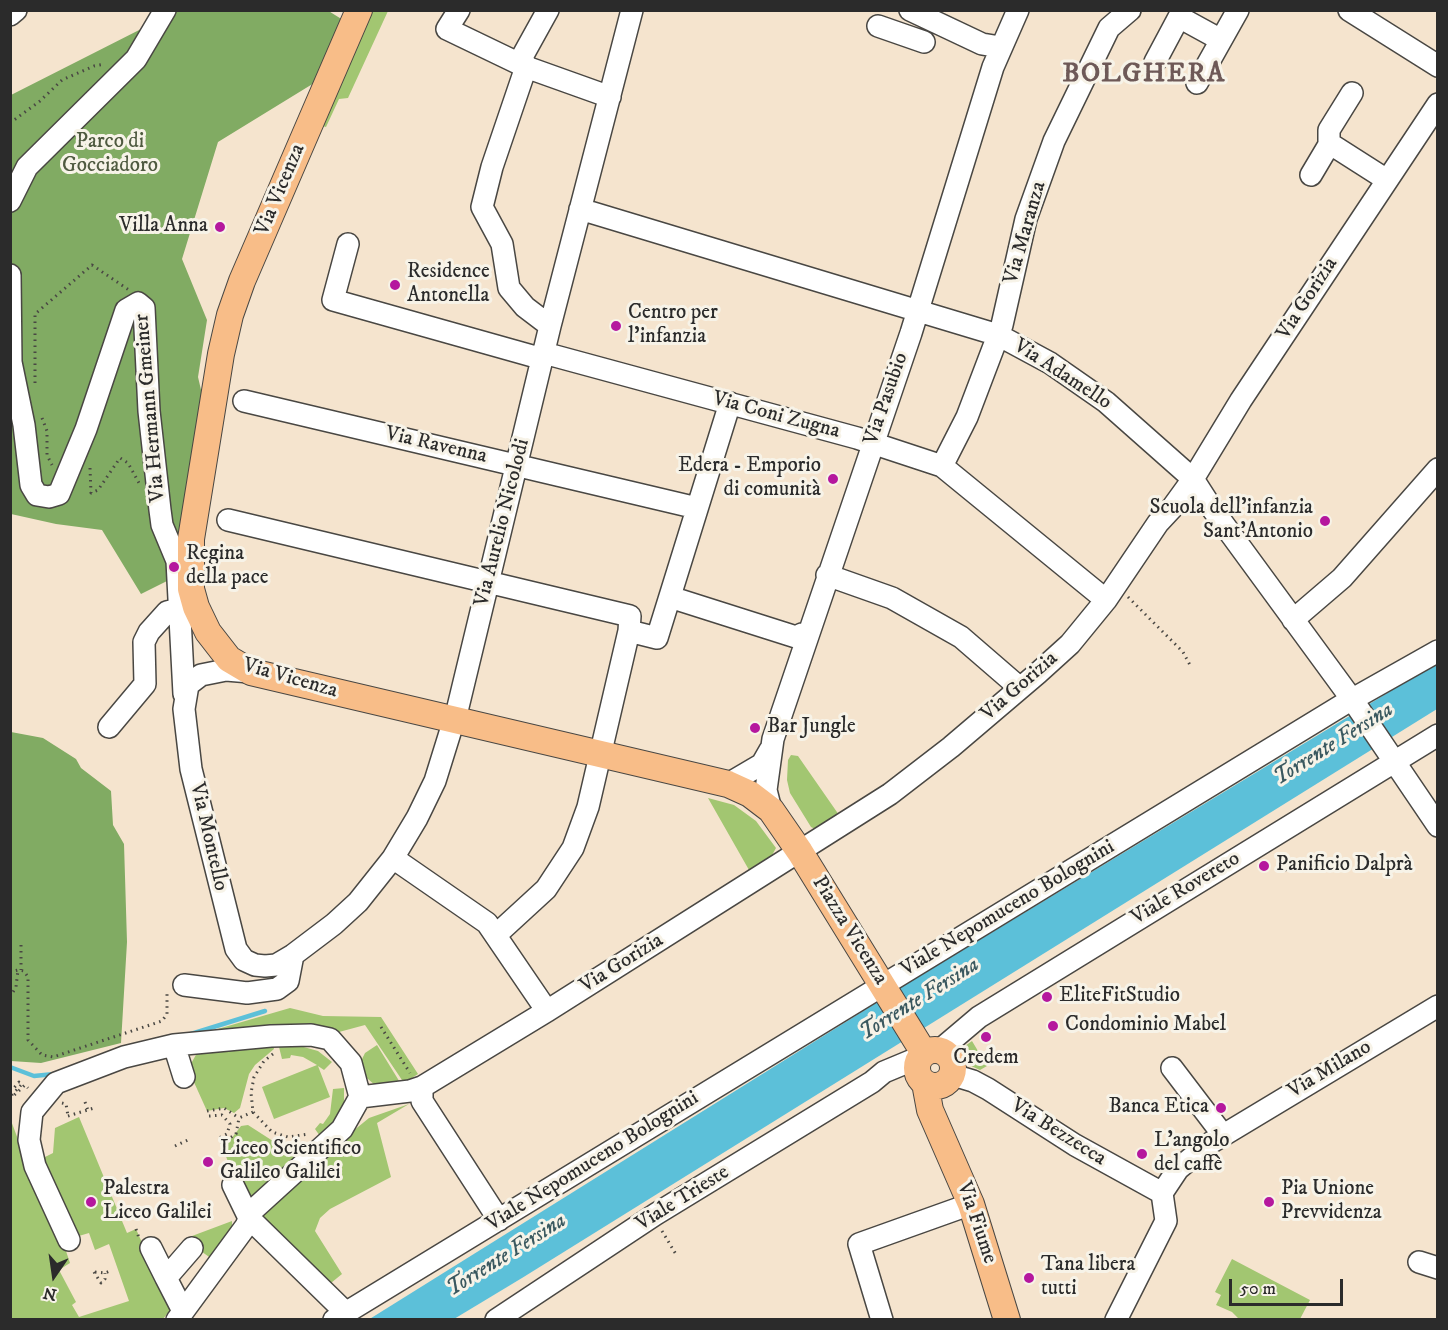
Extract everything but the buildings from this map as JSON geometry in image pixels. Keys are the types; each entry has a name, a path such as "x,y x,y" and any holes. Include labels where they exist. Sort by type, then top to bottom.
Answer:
{"main road":[{"name":"Via Vicenza","path":"359,10 242,281 221,354 203,456 189,571 196,607 199,674 250,672 728,784 750,794 771,810"},
{"name":"Piazza Vicenza","path":"771,810 800,852 930,1065"},
{"name":"Via Fiume","path":"930,1065 930,1110 971,1204 1007,1320"}],"street":[{"path":"10,15 16,10"},
{"path":"10,201 27,167 136,59 165,10"},
{"path":"459,10 447,29 526,67 610,97"},
{"path":"548,10 522,57 526,67 492,167 482,207 502,244 508,288 525,307 550,326"},
{"name":"Via Aurelio Nicolodi","path":"452,720 458,707 550,326 632,10"},
{"path":"910,10 982,44 1000,47"},
{"name":"Via Pasubio","path":"728,784 762,764 770,750 918,310 1000,47 1018,10"},
{"name":"Via Maranza","path":"942,466 968,417 998,335 1026,219 1054,141 1109,28 1130,10"},
{"path":"1197,83 1238,10"},
{"path":"1349,10 1437,66"},
{"path":"1155,62 1179,17 1221,40"},
{"path":"878,26 921,50 931,21"},
{"path":"1311,175 1330,143 1329,130 1352,93"},
{"name":"Via Gorizia","path":"360,1097 410,1091 547,1011 800,852 890,794 951,747 1070,644 1116,598 1158,523 1193,479 1235,410 1437,104"},
{"path":"1330,143 1387,180"},
{"name":"Via Adamello","path":"580,209 998,335 1050,363 1107,402 1193,479 1210,507 1354,702 1437,826"},
{"name":"Via Coni Zugna","path":"348,244 333,300 730,403 872,443 942,466 1116,598"},
{"name":"Via Hermann Gmeiner","path":"10,275 11,362 28,398 30,485 37,495 49,497 59,494 126,310 138,303 144,308 149,411 162,525 177,561 179,609 199,674"},
{"name":"Via Ravenna","path":"244,401 697,508"},
{"path":"629,631 657,638 730,403"},
{"path":"1293,620 1342,578 1437,469"},
{"path":"228,520 630,616 629,631 588,807 573,848 546,889 497,934"},
{"path":"827,575 892,598 962,637 1020,688"},
{"path":"670,597 796,637 802,634 807,635"},
{"path":"109,728 145,684 144,642 149,632 167,612 179,609"},
{"name":"Viale Nepomuceno Bolognini","path":"337,1318 884,989 1435,653"},
{"name":"Via Montello","path":"199,674 191,770 236,949 244,960 265,966 276,965 293,955 334,924 358,902 393,858 417,818 435,781 452,720"},
{"name":"Viale Rovereto","path":"930,1065 979,1017 1389,754 1437,735"},
{"name":"Via Pasubio","path":"770,750 766,790 771,810"},
{"path":"393,858 487,923 497,934 547,1011"},
{"path":"184,985 247,993 277,988 288,981 293,955"},
{"name":"Via Milano","path":"1162,1193 1178,1169 1194,1154 1437,1006"},
{"path":"69,1240 35,1166 30,1140 32,1112 56,1083 124,1057 174,1046 271,1036 310,1035 330,1039 351,1063 360,1097 342,1129 321,1150 269,1192 253,1210 248,1222 180,1315"},
{"path":"174,1046 184,1077"},
{"name":"Viale Trieste","path":"496,1320 656,1214 873,1082 884,1072 930,1065"},
{"name":"Via Bezzecca","path":"930,1065 988,1089 1075,1145 1162,1193"},
{"path":"1172,1068 1223,1135"},
{"path":"419,1085 422,1101 499,1220"},
{"path":"230,1187 248,1222 340,1307 337,1318"},
{"path":"1116,1320 1166,1221 1162,1193"},
{"path":"882,1320 859,1244 971,1204"},
{"path":"151,1248 166,1278 180,1315"},
{"path":"166,1278 192,1248"}],"path":[{"path":"10,123 40,102 62,80 94,66 136,59"},
{"path":"68,472 57,474 47,455 47,431 38,408 28,398 35,314 92,265 127,287"},
{"path":"89,462 91,493 98,490 120,458 128,463 142,490"},
{"path":"1116,598 1183,652 1191,667"},
{"path":"1274,850 1288,873"},
{"path":"10,998 16,987 21,945"},
{"path":"10,972 24,971 29,982 28,1040 42,1054 53,1057 162,1021 167,1014 167,991 173,985 184,985"},
{"path":"381,1026 419,1085"},
{"path":"271,1036 275,1052 264,1061 254,1077 251,1093 253,1112 272,1132 288,1137 312,1133 321,1150"},
{"path":"10,1087 13,1089 18,1082 22,1084 10,1097"},
{"path":"85,1101 89,1113"},
{"path":"207,1111 224,1107 239,1118"},
{"path":"68,1116 94,1108"},
{"path":"239,1118 253,1112"},
{"path":"209,1116 222,1115 230,1124 227,1134 219,1138"},
{"path":"221,1144 236,1134 239,1118"},
{"path":"176,1146 188,1140"},
{"path":"662,1231 677,1256"},
{"path":"105,1274 110,1271"}],"green space":[{"name":"Parco di Gocciadoro","path":"327,10 343,20 319,80 218,142 182,259 207,320 198,377 205,407 185,572 141,594 102,530 56,524 11,514 11,95 151,24 155,11"},
{"path":"371,11 388,11 348,98 339,99 326,127 322,126"},
{"path":"11,732 43,738 76,759 81,768 111,791 113,825 124,844 127,942 121,1043 41,1063 11,1061"},
{"path":"791,755 798,756 839,815 815,829 811,827 790,793 787,780 788,760"},
{"path":"708,798 734,805 756,821 776,848 771,857 749,870"},
{"path":"290,1008 323,1016 381,1017 418,1074 404,1083 365,1025 339,1032 296,1031 173,1042"},
{"path":"272,1041 274,1049 255,1065 249,1074 240,1108 234,1113 224,1108 207,1111 188,1069 197,1053"},
{"path":"972,1041 987,1066 980,1070 969,1065 962,1058 965,1046"},
{"path":"293,1044 318,1051 332,1062 324,1070 318,1066 330,1097 274,1119 262,1087 317,1065 303,1057 291,1055 290,1058 282,1059 279,1047"},
{"path":"377,1045 401,1084 376,1086 360,1072 360,1063 365,1053"},
{"path":"344,1088 344,1107 339,1119 322,1139 315,1129 320,1123 323,1124 330,1114 333,1089"},
{"path":"409,1104 377,1123 391,1177 330,1209 320,1218 315,1231 342,1274 326,1287 259,1223 265,1203 369,1118"},
{"path":"79,1117 127,1233 136,1229 171,1309 163,1319 11,1319 10,1118 25,1158 63,1242 70,1263 59,1270 76,1302 72,1305 79,1317 129,1301 109,1244 95,1250 89,1233 72,1238 39,1160 53,1153 55,1128"},
{"path":"248,1125 276,1143 290,1145 305,1142 308,1155 248,1204 237,1184 221,1144 231,1139 241,1126"},
{"path":"232,1221 232,1229 212,1259 198,1249 192,1236"},
{"path":"1232,1259 1310,1300 1300,1319 1239,1319 1232,1312 1216,1305 1221,1295 1215,1292"}],"water":[{"name":"Torrente Fersina","path":"1437,663 1437,709 522,1278 454,1319 368,1320 905,985"}],"waterway":[{"path":"191,1034 265,1011"},
{"path":"10,1067 34,1076 54,1074"}],"place":[{"name":"Villa Anna","path":"220,227"},
{"name":"Residence Antonella","path":"395,285"},
{"name":"Centro per l'infanzia","path":"616,326"},
{"name":"Edera - Emporio di comunità","path":"833,479"},
{"name":"Scuola dell'infanzia Sant'Antonio","path":"1325,521"},
{"name":"Regina della pace","path":"174,567"},
{"name":"Bar Jungle","path":"755,728"},
{"name":"Panificio Dalprà","path":"1264,866"},
{"name":"EliteFitStudio","path":"1047,997"},
{"name":"Condominio Mabel","path":"1053,1026"},
{"name":"Credem","path":"986,1037"},
{"name":"Banca Etica","path":"1221,1108"},
{"name":"L'angolo del caffè","path":"1142,1154"},
{"name":"Liceo Scientifico Galileo Galilei","path":"208,1162"},
{"name":"Palestra Liceo Galilei","path":"91,1202"},
{"name":"Pia Unione Prevvidenza","path":"1269,1202"},
{"name":"Tana libera tutti","path":"1029,1278"}],"district":[{"name":"BOLGHERA","path":"1144,75"}]}
